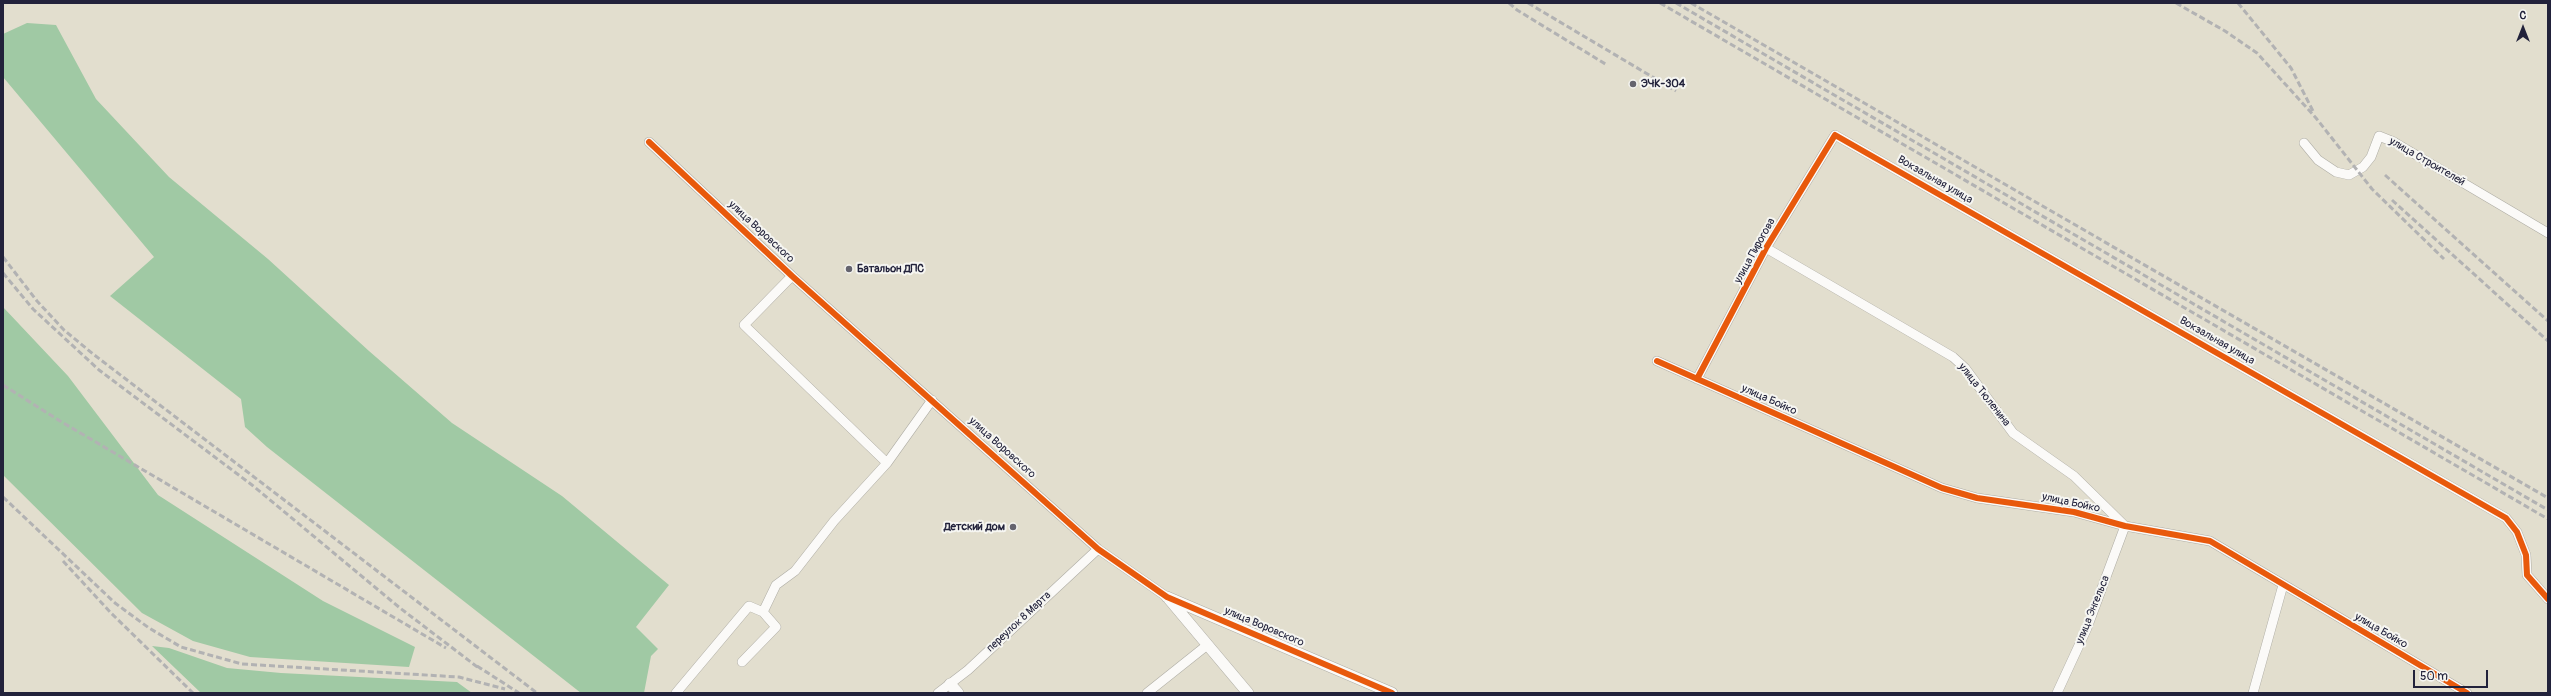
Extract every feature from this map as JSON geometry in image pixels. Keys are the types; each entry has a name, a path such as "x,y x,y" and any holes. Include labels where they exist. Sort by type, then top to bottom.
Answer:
{"street":[{"name":"улица Пирогова","path":"1697,379 1766,248 1835,135"},
{"name":"Вокзальная улица","path":"1835,135 2506,518 2517,532 2526,555 2527,575 2548,599"},
{"name":"улица Строителей","path":"2304,143 2318,160 2336,172 2349,175 2363,167 2371,157 2379,136 2394,142 2548,233"},
{"name":"улица Воровского","path":"649,142 792,276 1098,549 1167,597 1392,693"},
{"name":"улица Тюленина","path":"1766,248 1953,357 1965,368 2013,433 2074,476 2125,526"},
{"path":"792,276 744,325 887,463"},
{"name":"улица Бойко","path":"1657,361 1942,488 1977,498 2074,512 2125,526 2210,541 2467,693"},
{"path":"763,612 776,586 795,571 834,521 887,463 932,400"},
{"name":"улица Энгельса","path":"2056,693 2087,628 2125,526"},
{"name":"переулок 8 Марта","path":"938,693 950,684 1098,549"},
{"path":"2253,693 2283,585"},
{"path":"1167,597 1206,646 1248,693"},
{"path":"676,693 749,606 763,612 776,627 742,662"},
{"path":"1147,693 1206,646"},
{"path":"950,684 958,693"}],"green space":[{"path":"27,23 56,25 96,99 169,177 268,259 369,351 452,423 562,496 669,585 636,627 658,649 651,656 644,693 581,693 267,447 245,427 241,399 110,296 154,257 3,77 3,34"},
{"path":"3,307 68,376 158,495 323,601 415,647 409,667 250,657 193,641 142,613 3,475"},
{"path":"152,646 169,648 227,668 281,673 457,682 472,693 201,693"}],"railway":[{"path":"1509,3 1517,10 1607,65"},
{"path":"1528,3 1676,91"},
{"path":"1660,3 2548,519"},
{"path":"1676,3 2548,510"},
{"path":"1691,3 2548,498"},
{"path":"2176,3 2225,31 2257,53 2316,118 2372,189 2444,259"},
{"path":"2238,3 2291,68 2313,111"},
{"path":"2385,175 2548,321"},
{"path":"2392,200 2548,341"},
{"path":"3,257 37,301 64,330 93,354 537,693"},
{"path":"3,273 33,309 99,370 252,485 400,608 480,669"},
{"path":"3,385 60,421 446,648"},
{"path":"3,497 115,603 149,628 181,647 242,664 459,677 505,689"},
{"path":"63,561 111,613 193,693"},
{"path":"477,666 519,693"}],"cycle path":[{"path":"1697,379 1766,248 1835,135 2506,518 2517,532 2526,555 2527,575 2548,599"},
{"path":"649,142 792,276 1098,549 1167,597 1392,693"},
{"path":"1657,361 1942,488 1977,498 2074,512 2125,526 2210,541 2467,693"}],"place":[{"name":"ЭЧК-304","path":"1633,84"},
{"name":"Батальон ДПС","path":"849,269"},
{"name":"Детский дом","path":"1013,527"}]}
